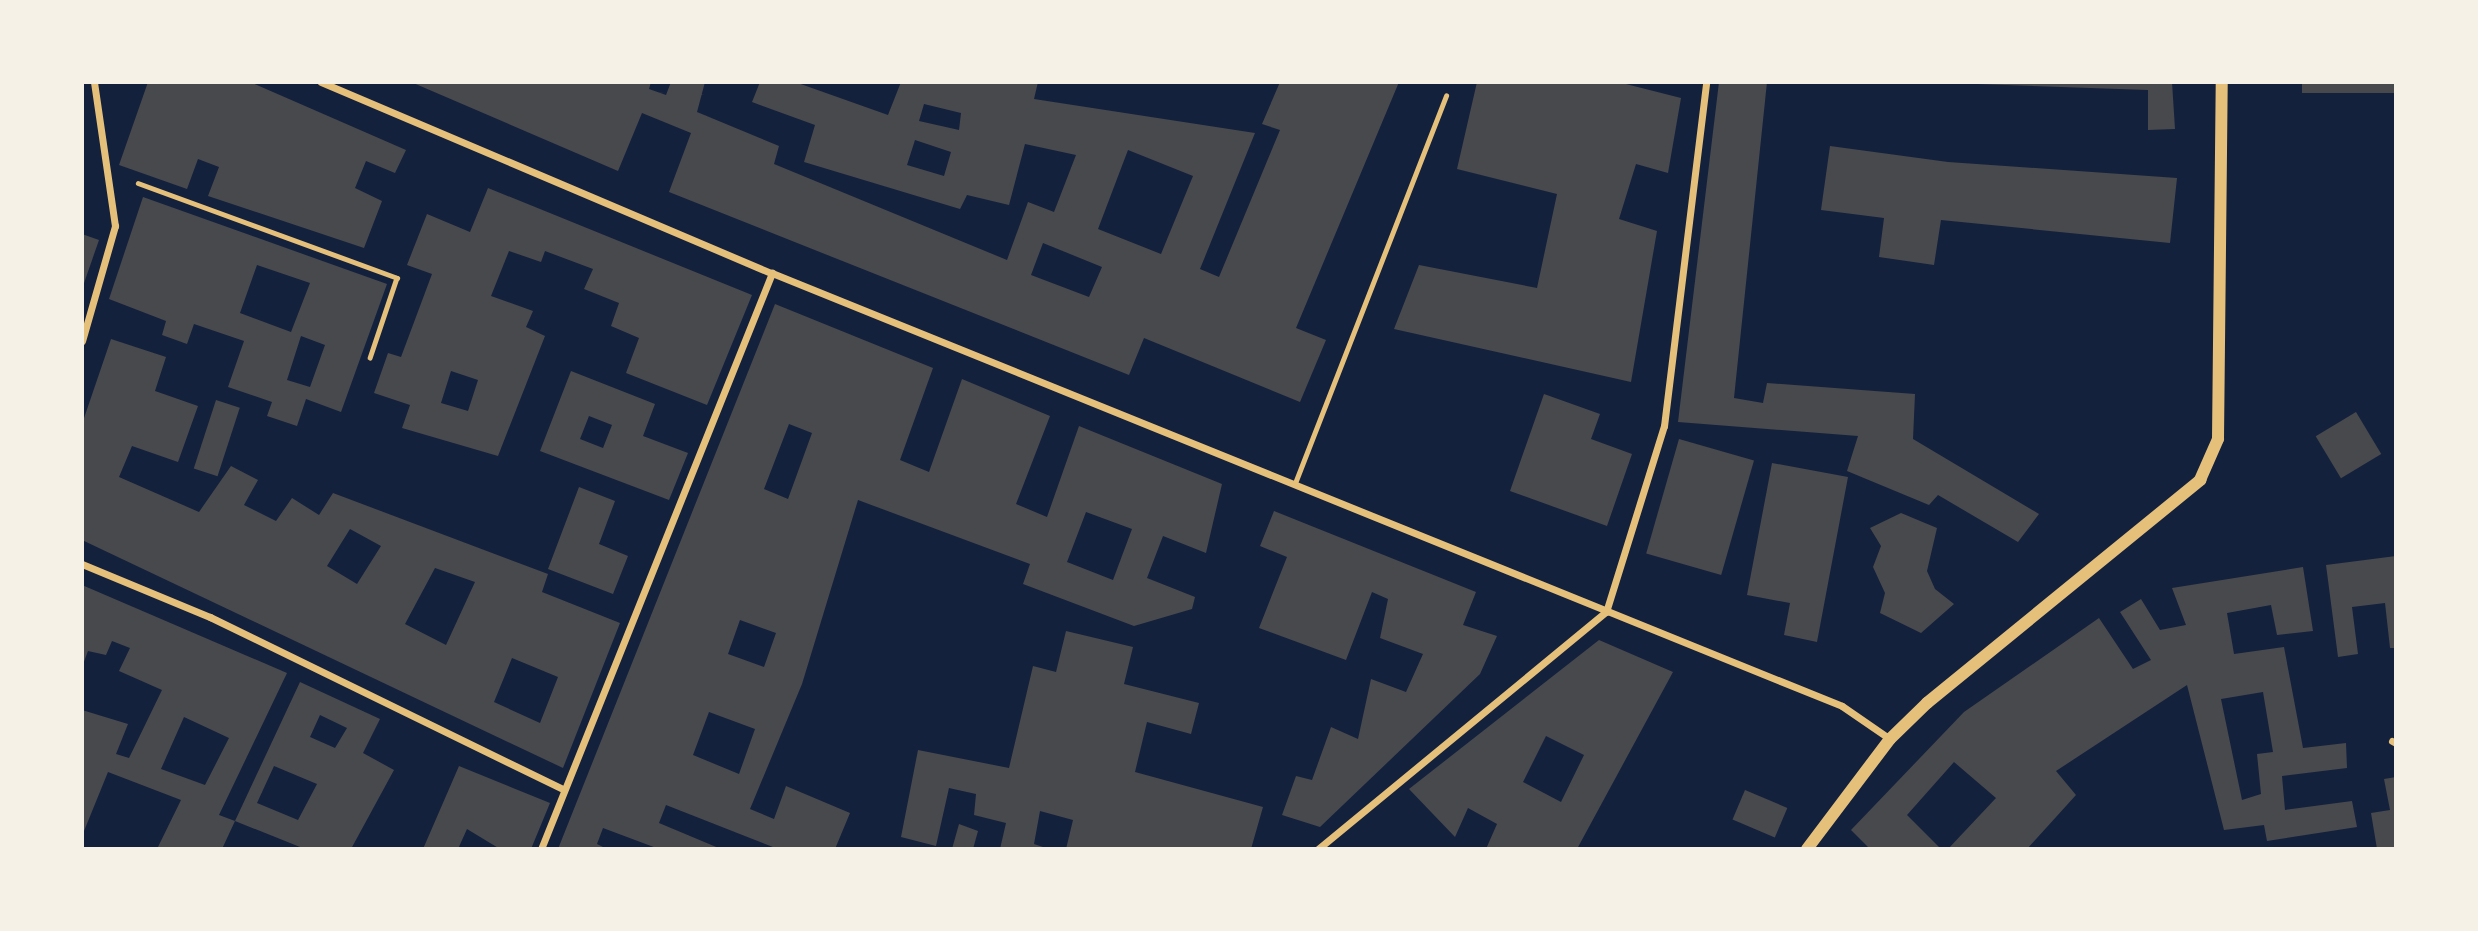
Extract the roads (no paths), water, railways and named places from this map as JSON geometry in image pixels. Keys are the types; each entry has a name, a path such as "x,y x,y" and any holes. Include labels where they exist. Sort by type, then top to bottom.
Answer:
{"street":[{"path":"82,341 115,226 112,173 94,82"},
{"path":"321,82 772,273 1842,706 1890,739"},
{"path":"1318,849 1606,612 1664,426 1706,82"},
{"path":"1807,849 1890,739 2200,480 2218,439 2222,82"},
{"path":"541,849 772,273"},
{"path":"82,564 210,617 564,790"}],"lane":[{"path":"1295,483 1446,95"}]}
